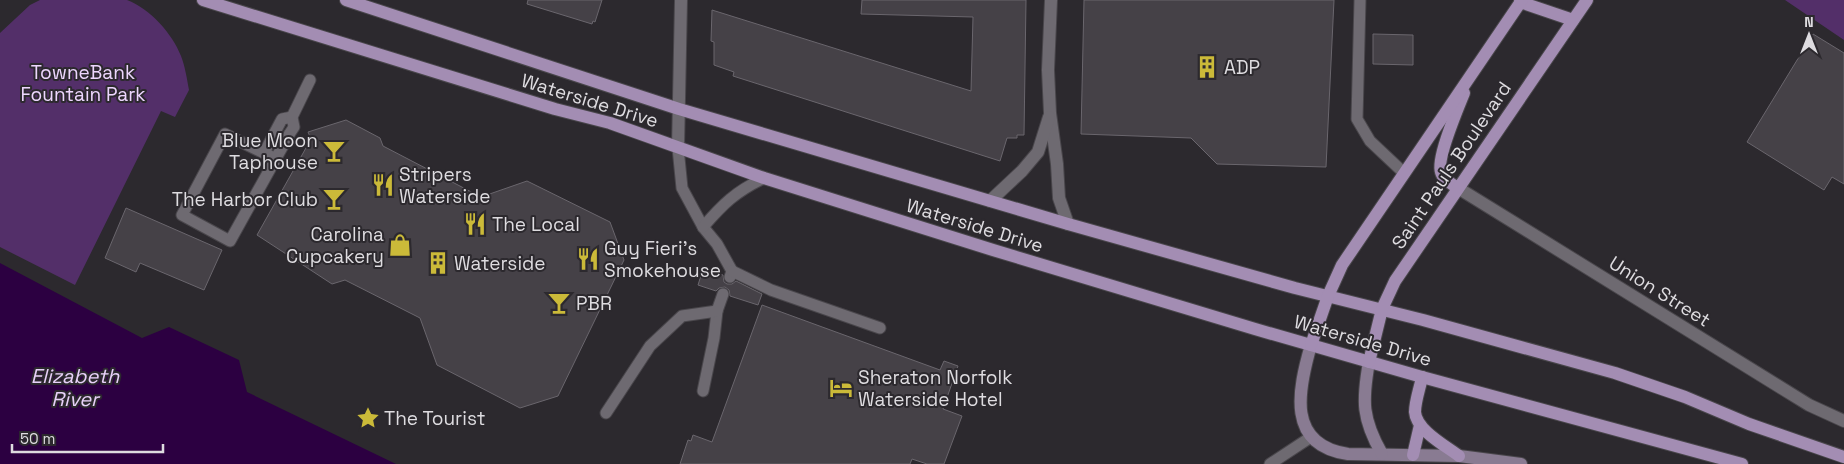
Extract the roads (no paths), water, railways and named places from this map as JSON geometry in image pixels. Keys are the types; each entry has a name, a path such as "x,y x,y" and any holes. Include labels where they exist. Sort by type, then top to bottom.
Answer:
{"main road":[{"name":"Waterside Drive","path":"203,0 238,5 555,109 610,123 764,178 993,250 1422,377 1742,464"},
{"name":"Waterside Drive","path":"346,0 679,109 1068,224 1615,373 1685,397 1749,424 1844,457"},
{"name":"Saint Pauls Boulevard","path":"1370,362 1382,310 1395,281 1587,0"},
{"name":"Saint Pauls Boulevard","path":"1311,345 1328,296 1342,265 1518,1"},
{"path":"1518,1 1573,20"},
{"path":"1458,188 1442,176 1440,162 1471,74"},
{"path":"1311,345 1302,377 1300,401 1303,422 1311,437 1322,446 1339,452 1413,454 1458,460 1492,459 1522,464"},
{"path":"1370,362 1365,398 1366,419 1369,430 1382,454"},
{"path":"1422,377 1415,411 1420,425 1458,460"},
{"path":"1413,454 1420,425"}],"street":[{"path":"678,148 681,0"},
{"path":"1051,0 1048,70 1050,112 1057,164 1059,198 1068,224"},
{"path":"990,201 1022,172 1038,152 1050,112"},
{"name":"Union Street","path":"1458,188 1809,405 1844,421"}],"lane":[{"path":"1360,0 1356,119 1370,141 1404,173"},
{"path":"276,159 226,134 182,215 230,241 294,127 292,117 310,80"},
{"path":"264,153 282,119 292,117"},
{"path":"678,148 682,188 702,227 717,244 731,274 880,328"},
{"path":"702,227 731,197 764,178"},
{"path":"703,391 714,338 717,311 723,294"},
{"path":"606,413 650,346 682,316 717,311"},
{"path":"1270,464 1311,437"}],"water":[{"name":"Elizabeth River","path":"0,263 142,338 169,327 239,360 247,392 396,464 0,464"}],"place":[{"name":"ADP","path":"1207,67"},
{"name":"Blue Moon Taphouse","path":"334,151"},
{"name":"Stripers Waterside","path":"383,185"},
{"name":"The Harbor Club","path":"334,199"},
{"name":"The Local","path":"475,224"},
{"name":"Carolina Cupcakery","path":"400,245"},
{"name":"Guy Fieri's Smokehouse","path":"588,259"},
{"name":"Waterside","path":"438,263"},
{"name":"PBR","path":"559,303"},
{"name":"Sheraton Norfolk Waterside Hotel","path":"841,388"},
{"name":"The Tourist","path":"368,418"}],"park label":[{"name":"TowneBank Fountain Park","path":"83,83"}]}
